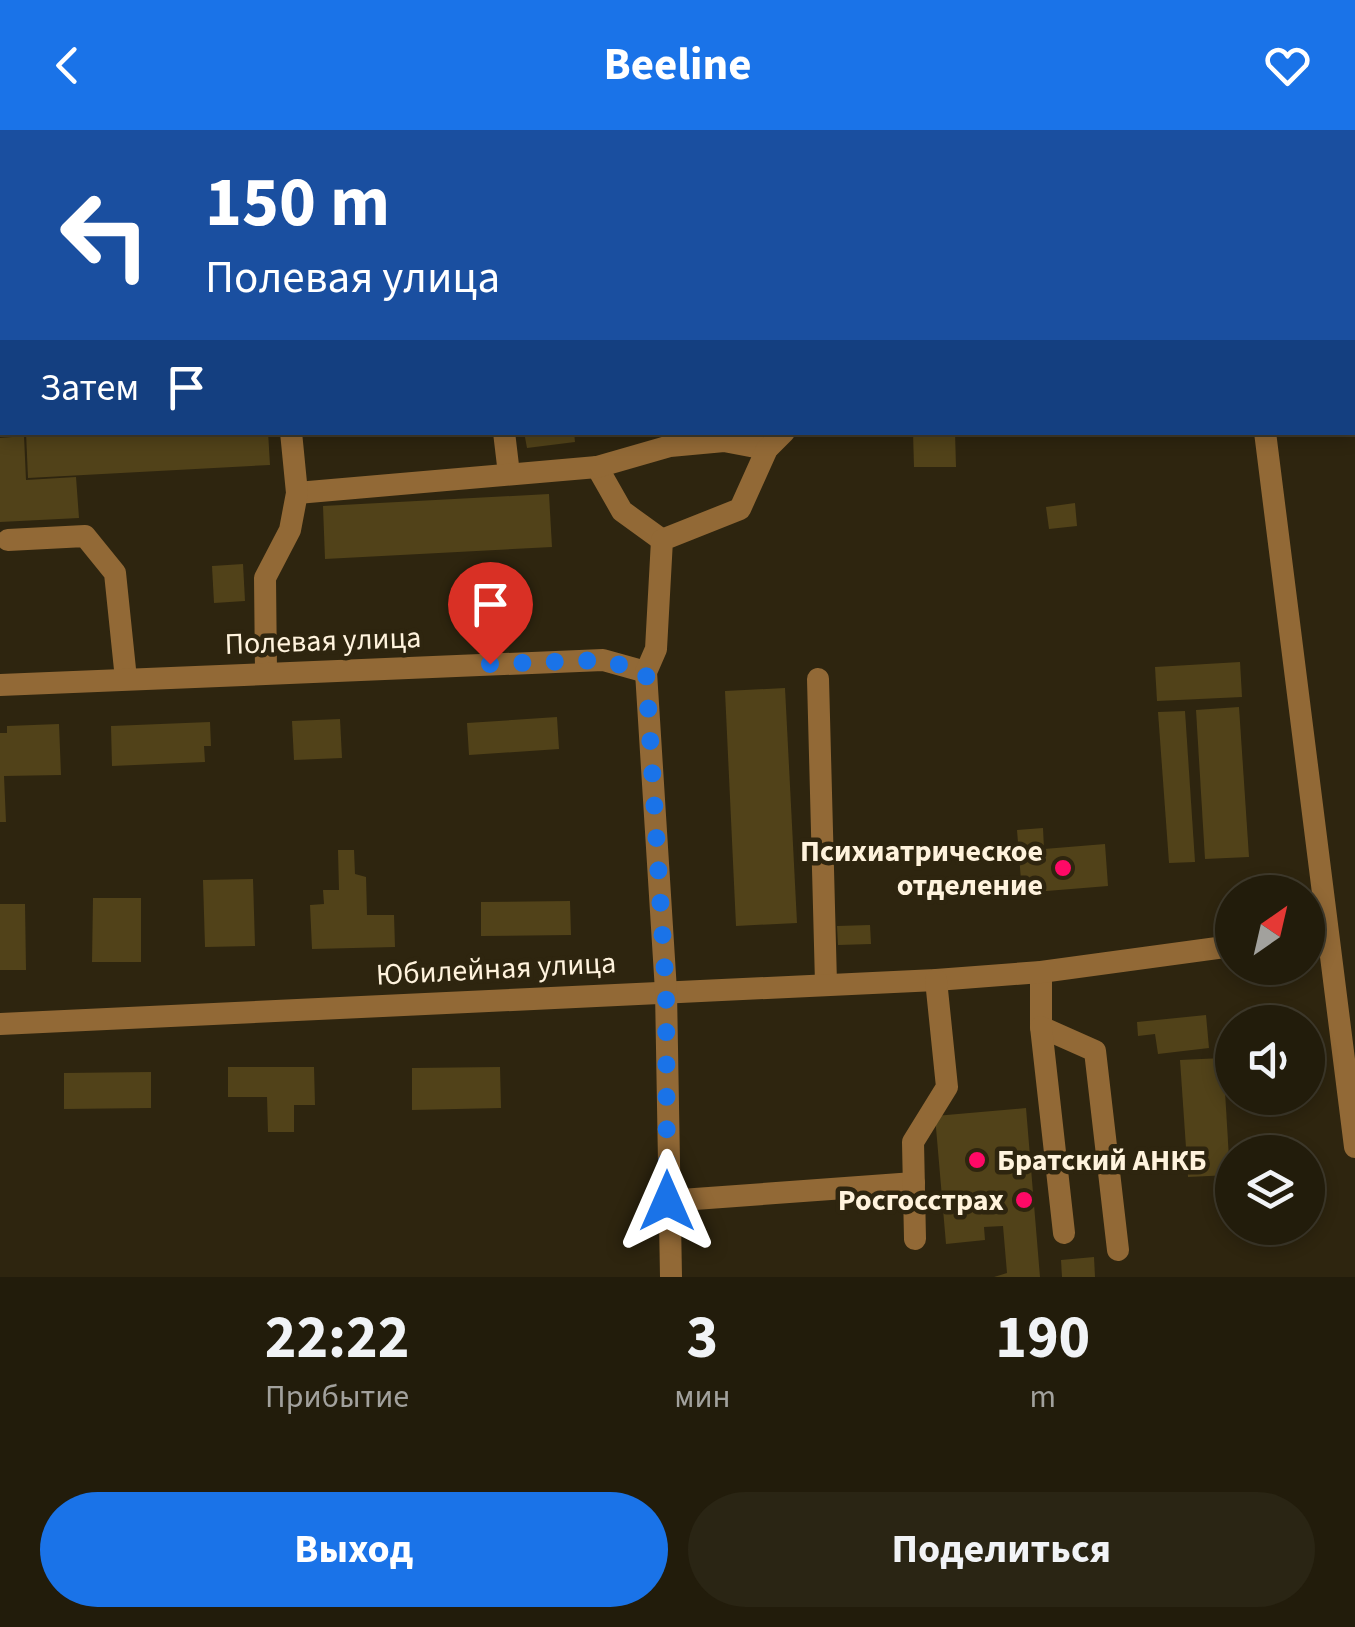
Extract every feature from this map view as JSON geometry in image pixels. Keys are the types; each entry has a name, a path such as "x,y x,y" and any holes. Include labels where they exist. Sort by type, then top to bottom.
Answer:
{"street":[{"path":"266,672 265,578 290,530 297,493 290,435"},
{"path":"504,435 510,474"},
{"path":"1265,435 1312,875"},
{"path":"297,493 597,467 670,439 775,441 740,509 662,540"},
{"path":"597,467 622,511 662,540"},
{"path":"8,540 84,536 116,572 126,679"},
{"path":"662,540 656,649 646,672 666,991 667,1201 672,1277"},
{"name":"Полевая улица","path":"0,685 603,660 646,672"},
{"path":"818,679 826,982"},
{"path":"1325,939 1348,1010 1355,1147"},
{"name":"Юбилейная улица","path":"0,1024 826,982 936,980 1041,972 1215,948"},
{"path":"1041,972 1041,1027 1064,1233"},
{"path":"915,1239 913,1142 947,1087 936,980"},
{"path":"1041,1027 1095,1051 1118,1250"},
{"path":"667,1201 914,1183"}],"building":[{"path":"26,435 268,435 270,465 28,478"},
{"path":"525,435 574,435 575,442 527,448"},
{"path":"913,435 955,435 956,467 914,467"},
{"path":"24,436 26,480 76,477 79,518 0,522 0,438"},
{"path":"549,494 552,547 325,559 323,506"},
{"path":"1075,503 1077,526 1049,529 1046,507"},
{"path":"243,564 245,601 214,603 212,566"},
{"path":"1240,662 1242,697 1157,701 1155,667"},
{"path":"785,688 797,923 736,926 725,691"},
{"path":"1239,707 1249,857 1205,859 1196,710"},
{"path":"1185,711 1195,862 1169,863 1158,712"},
{"path":"557,717 559,749 469,755 467,723"},
{"path":"340,719 342,758 294,760 292,721"},
{"path":"210,722 211,746 204,746 205,762 112,766 111,726"},
{"path":"59,724 61,775 4,776 6,822 0,822 0,733 7,733 7,726"},
{"name":"Психиатрическое отделение","path":"1043,828 1044,849 1105,844 1108,886 1022,893 1017,830"},
{"path":"338,850 354,850 355,874 366,877 367,915 394,915 395,947 312,949 310,905 324,904 323,890 339,890"},
{"path":"253,879 255,946 205,947 203,880"},
{"path":"93,898 141,898 141,962 92,962"},
{"path":"570,901 571,935 481,936 481,902"},
{"path":"0,904 25,904 26,970 0,970"},
{"path":"870,925 871,944 838,945 837,926"},
{"path":"1206,1015 1209,1048 1158,1054 1155,1034 1138,1036 1137,1022"},
{"path":"1215,1058 1215,1115 1226,1115 1228,1135 1215,1135 1215,1176 1188,1177 1180,1060"},
{"path":"228,1067 314,1067 315,1105 294,1105 294,1132 268,1132 267,1097 228,1097"},
{"path":"500,1067 501,1108 412,1110 412,1068"},
{"path":"151,1072 151,1108 64,1109 64,1073"},
{"path":"1026,1108 1040,1277 994,1277 1007,1273 1003,1226 984,1227 985,1240 946,1244 935,1116"},
{"path":"1094,1257 1095,1277 1062,1277 1061,1260"}],"place":[{"name":"Психиатрическое отделение","path":"1063,868"},
{"name":"Братский АНКБ","path":"977,1160"},
{"name":"Росгосстрах","path":"1024,1200"}],"route":[{"path":"490,664 603,660 646,672 666,991 667,1201"}]}
